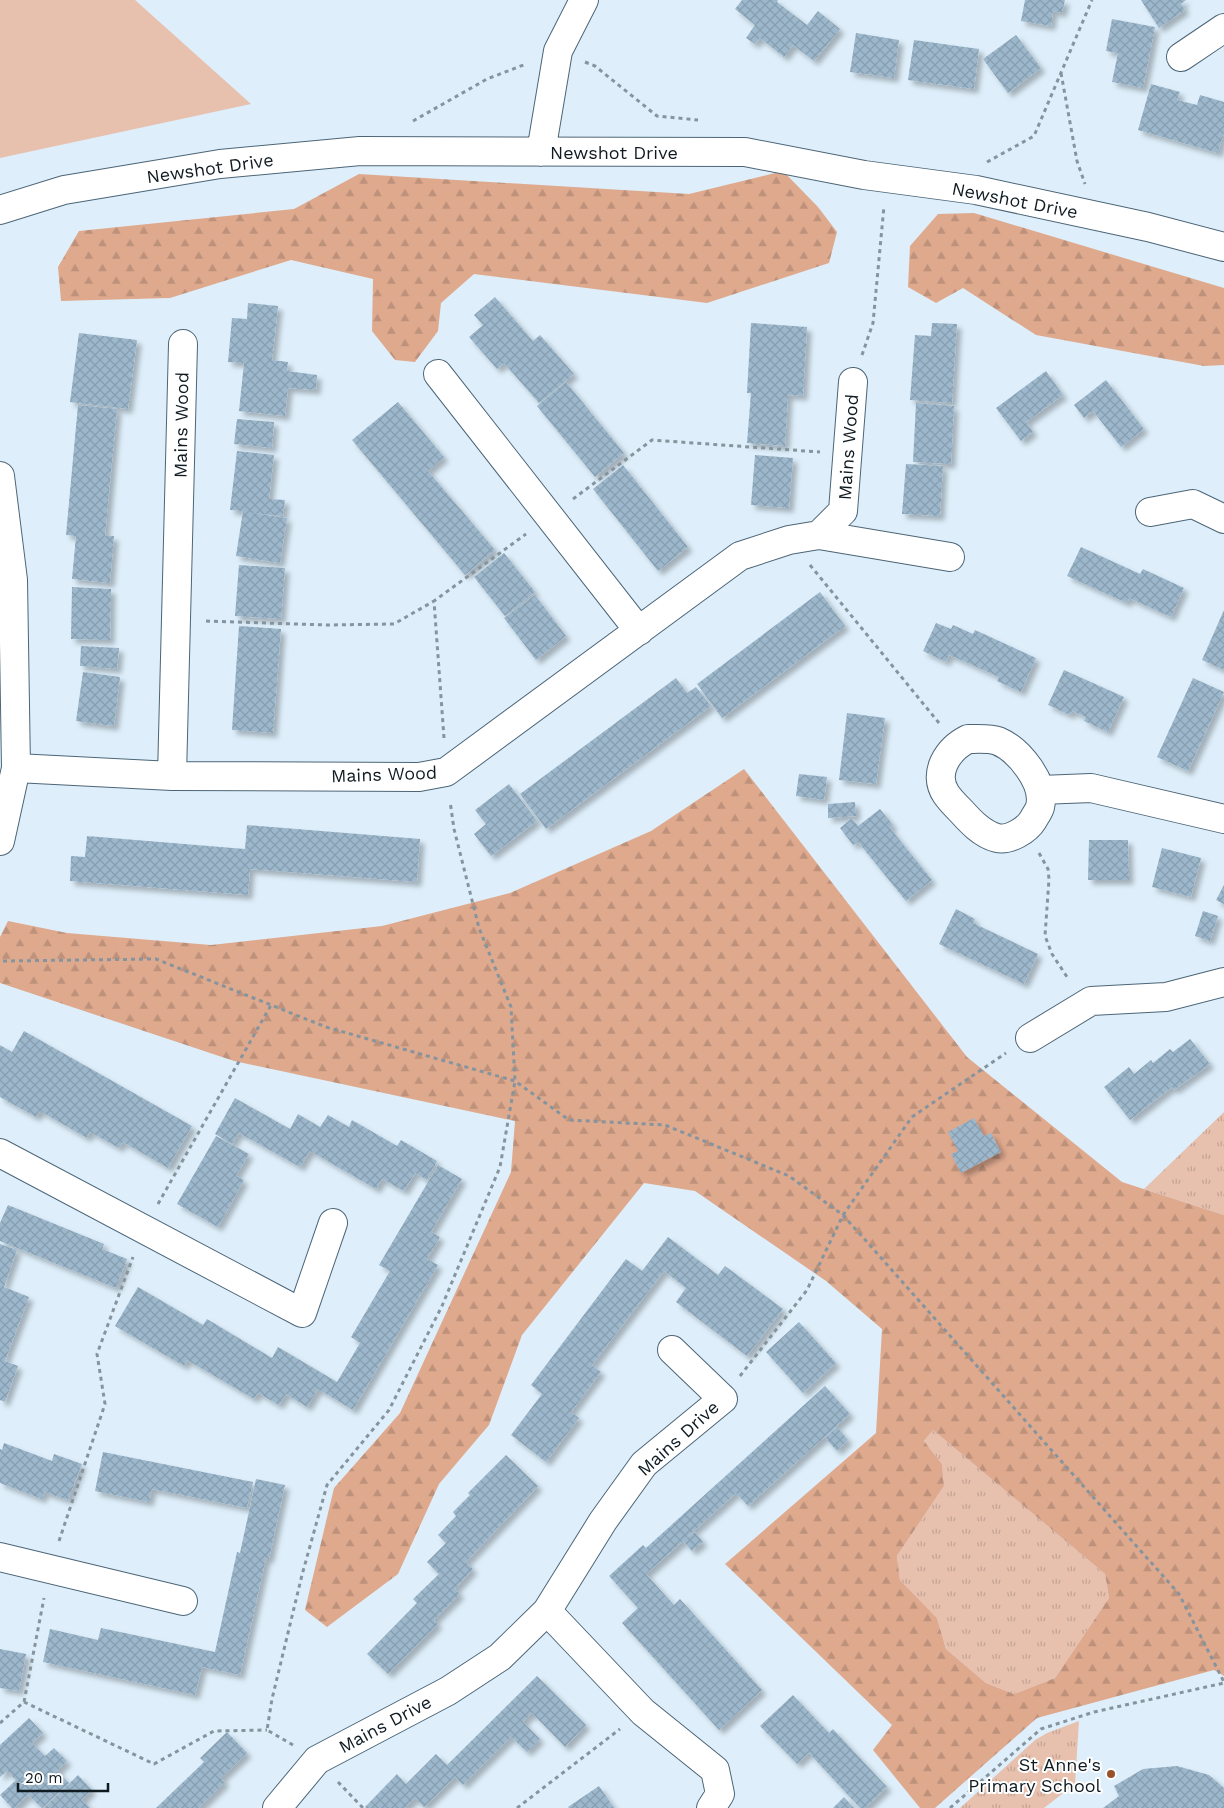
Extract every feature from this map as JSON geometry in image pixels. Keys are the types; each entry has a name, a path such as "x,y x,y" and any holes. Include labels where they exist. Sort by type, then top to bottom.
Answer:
{"street":[{"path":"541,152 558,51 584,0"},
{"path":"1181,57 1224,28"},
{"name":"Newshot Drive","path":"0,210 64,190 220,164 360,151 745,152 864,176 976,190 1148,227 1224,247"},
{"name":"Mains Wood","path":"172,776 183,344"},
{"path":"438,374 639,631"},
{"name":"Mains Wood","path":"16,768 172,776 419,777 446,772 740,556 789,540 819,535 844,511 852,382"},
{"path":"0,476 16,768 0,841"},
{"path":"1150,512 1193,504 1224,519"},
{"path":"819,535 950,557"},
{"path":"968,739 996,740 1016,754 1033,773 1041,790 1040,807 1031,824 1014,836 998,838 974,826 946,794 940,780 943,763 956,745 968,739"},
{"path":"1041,790 1091,788 1222,814"},
{"path":"1030,1038 1091,1001 1166,997 1224,982"},
{"path":"0,1153 302,1313 333,1223"},
{"name":"Mains Drive","path":"277,1808 317,1760 448,1691 500,1657 547,1611 603,1521 644,1464 722,1399 672,1350"},
{"path":"0,1558 183,1601"},
{"path":"547,1611 643,1712 715,1770 720,1794 711,1808"}],"path":[{"path":"984,164 1034,136 1092,0"},
{"path":"1061,72 1077,161 1086,188"},
{"path":"852,382 873,323 887,178"},
{"path":"177,620 326,625 394,624 434,601 652,440 848,454"},
{"path":"789,540 956,745"},
{"path":"267,1730 272,1699 302,1575 327,1484 389,1410 442,1306 500,1167 515,1081 511,1007 479,928 454,829 446,772 434,601"},
{"path":"1049,879 1046,936 1052,954 1086,1004"},
{"path":"3,961 156,959 326,1027 515,1081 569,1120 665,1125 789,1176 843,1215 1179,1594 1224,1682 1094,1712 1041,1729 950,1808"},
{"path":"0,1723 24,1702 49,1569 105,1404 96,1354 144,1228 271,1004"},
{"path":"722,1399 807,1290 843,1215 912,1116 1030,1038"},
{"path":"24,1702 154,1764 214,1731 267,1730 317,1760 364,1808"},
{"path":"517,1808 643,1712"}],"green space":[{"path":"0,0 135,0 251,104 0,158"},
{"path":"783,171 818,207 837,232 829,263 707,303 474,274 441,303 438,331 415,362 395,360 372,331 373,279 291,260 170,298 61,301 58,267 79,231 294,209 359,174 689,194"},
{"path":"974,213 1224,288 1224,365 1204,366 1036,335 963,288 936,303 908,287 910,246 938,214"},
{"path":"744,769 967,1057 1122,1182 1224,1215 1224,1676 1214,1670 1037,1718 935,1808 920,1808 873,1750 892,1725 725,1564 876,1433 882,1329 826,1281 695,1191 644,1183 522,1335 489,1425 439,1484 398,1574 327,1627 305,1610 334,1488 400,1413 511,1172 515,1121 234,1061 0,983 0,937 8,921 67,933 211,945 382,926 510,893 651,831","holes":["933,1430 1105,1574 1109,1598 1055,1678 1014,1694 986,1683 946,1649 937,1618 900,1580 897,1556 944,1486 942,1464 924,1441"]},
{"path":"1224,1112 1224,1215 1144,1189"},
{"path":"933,1430 1105,1574 1109,1598 1055,1678 1014,1694 986,1683 946,1649 937,1618 900,1580 897,1556 944,1486 942,1464 924,1441"},
{"path":"1079,1721 1075,1784 1044,1808 960,1808 1035,1740 1047,1733"}],"building":[{"path":"742,0 778,0 777,2 807,25 818,11 840,29 814,61 793,45 784,57 760,38 755,44 746,38 755,25 735,9"},
{"path":"1025,0 1065,0 1062,13 1053,11 1051,26 1021,21"},
{"path":"1141,0 1186,0 1181,4 1185,10 1159,28"},
{"path":"1112,19 1155,27 1143,88 1112,82 1118,53 1106,51"},
{"path":"856,33 899,40 894,78 850,72"},
{"path":"1016,35 1041,68 1008,93 983,59"},
{"path":"914,40 979,49 974,89 908,80"},
{"path":"1151,84 1180,92 1177,100 1197,105 1200,95 1224,102 1224,133 1218,153 1138,130"},
{"path":"495,297 533,341 540,335 574,374 539,403 504,363 497,369 469,337 483,325 474,315"},
{"path":"248,303 278,306 272,360 288,362 287,371 317,375 316,390 288,388 285,416 239,411 244,363 228,362 232,318 247,319"},
{"path":"751,323 807,327 803,396 788,395 785,446 747,443 751,393 747,393"},
{"path":"932,323 957,324 952,403 910,400 915,335 931,336"},
{"path":"79,333 137,340 128,409 70,402"},
{"path":"1046,371 1063,395 1026,422 1033,432 1021,441 996,408"},
{"path":"1106,380 1144,429 1121,447 1093,411 1084,418 1074,405"},
{"path":"566,382 624,453 595,477 537,406"},
{"path":"398,402 444,457 428,471 495,550 465,575 352,440"},
{"path":"916,403 954,406 951,464 913,462"},
{"path":"78,405 117,409 105,536 114,536 110,583 72,579 76,536 66,535"},
{"path":"237,419 274,422 272,448 234,444"},
{"path":"237,451 274,455 269,499 285,500 283,516 251,513 287,518 280,563 236,556 243,511 230,510"},
{"path":"755,455 793,458 789,508 751,505"},
{"path":"906,464 943,466 940,516 902,514"},
{"path":"623,465 688,547 658,571 593,489"},
{"path":"1081,547 1140,574 1143,569 1184,588 1171,617 1129,598 1127,603 1067,576"},
{"path":"504,553 535,592 505,616 474,577"},
{"path":"239,565 285,568 281,619 235,616"},
{"path":"72,587 111,589 110,640 71,639"},
{"path":"820,592 845,626 722,718 697,684"},
{"path":"535,595 566,636 536,660 504,618"},
{"path":"1224,610 1224,670 1202,660"},
{"path":"936,623 951,629 953,625 973,634 975,630 1036,658 1021,692 997,681 999,677 961,660 949,655 946,662 923,651"},
{"path":"239,626 281,629 273,733 232,730"},
{"path":"81,646 119,648 117,669 80,666"},
{"path":"1064,670 1124,697 1108,732 1084,721 1086,717 1072,711 1070,715 1048,705"},
{"path":"83,672 120,677 114,726 76,721"},
{"path":"676,678 687,693 696,687 711,706 546,829 520,794"},
{"path":"1193,678 1224,692 1188,771 1157,757"},
{"path":"847,713 885,718 876,784 839,780"},
{"path":"799,774 827,777 824,800 796,796"},
{"path":"509,784 537,821 491,856 474,834 486,824 475,810"},
{"path":"855,802 856,816 828,818 828,804"},
{"path":"880,809 893,825 890,828 932,880 906,901 858,842 853,845 840,828 852,818 858,826"},
{"path":"247,825 420,839 417,882 250,869 248,895 70,881 71,856 85,857 87,836 245,849"},
{"path":"1089,840 1128,840 1129,880 1088,880"},
{"path":"1162,848 1201,858 1191,897 1152,887"},
{"path":"1224,885 1224,904 1216,900"},
{"path":"956,909 975,919 973,923 1038,954 1024,984 939,944"},
{"path":"1203,911 1218,916 1210,941 1195,936"},
{"path":"24,1031 192,1126 168,1168 123,1142 119,1148 90,1132 87,1138 40,1111 36,1117 0,1097 0,1045 12,1052"},
{"path":"1190,1039 1210,1064 1174,1090 1172,1087 1130,1120 1104,1087 1129,1067 1134,1074 1151,1060 1153,1063 1170,1049 1173,1052"},
{"path":"235,1098 290,1129 298,1114 320,1127 328,1115 349,1127 352,1120 397,1146 401,1140 437,1161 427,1180 415,1173 404,1191 382,1179 376,1189 310,1151 300,1167 239,1133 232,1144 215,1134"},
{"path":"974,1118 984,1136 991,1133 1001,1152 961,1173 951,1154 958,1151 948,1132"},
{"path":"216,1136 249,1154 236,1176 244,1180 218,1227 177,1204"},
{"path":"438,1165 462,1179 431,1232 440,1237 427,1259 438,1265 353,1410 318,1389 307,1407 286,1394 279,1405 258,1393 254,1399 187,1360 184,1366 115,1326 138,1287 203,1325 207,1319 272,1358 278,1347 337,1382 360,1343 351,1337 390,1271 379,1265"},
{"path":"8,1205 104,1244 102,1249 127,1259 116,1288 0,1241 0,1223"},
{"path":"668,1237 718,1275 725,1266 783,1309 747,1356 676,1302 686,1288 664,1271 592,1365 601,1372 571,1412 579,1418 546,1462 511,1435 542,1394 531,1385 626,1259 642,1271"},
{"path":"0,1244 17,1250 4,1287 29,1297 5,1361 18,1366 5,1402 0,1400"},
{"path":"799,1322 836,1363 803,1393 766,1352"},
{"path":"825,1386 850,1414 748,1506 736,1493 685,1539 695,1532 703,1542 692,1551 683,1541 646,1574 674,1605 680,1599 762,1690 719,1730 622,1623 638,1608 609,1576 643,1545 646,1548"},
{"path":"837,1427 848,1440 837,1451 825,1438"},
{"path":"4,1443 52,1461 54,1454 82,1464 68,1500 44,1492 42,1499 0,1483 0,1449 2,1450"},
{"path":"103,1452 253,1482 247,1508 152,1489 149,1502 95,1491"},
{"path":"506,1455 538,1486 466,1562 473,1569 455,1589 460,1594 434,1620 438,1624 388,1674 367,1654 417,1603 413,1599 439,1574 427,1562 446,1543 438,1535 456,1516 453,1512 470,1495 468,1493"},
{"path":"256,1479 285,1485 269,1559 266,1558 240,1675 202,1667 195,1695 43,1662 50,1629 98,1640 101,1628 215,1652 237,1552 240,1553"},
{"path":"0,1649 26,1654 19,1691 0,1688"},
{"path":"537,1676 586,1725 565,1747 532,1713 523,1722 540,1739 527,1752 511,1737 463,1785 455,1777 424,1807 415,1798 405,1808 365,1807 397,1774 406,1784 436,1754 447,1765"},
{"path":"793,1695 829,1733 833,1729 887,1787 865,1808 860,1808 809,1753 797,1764 760,1726"},
{"path":"29,1718 43,1733 32,1743 45,1756 54,1748 67,1761 57,1771 69,1783 42,1808 28,1795 15,1808 12,1808 0,1795 16,1780 7,1771 0,1777 0,1745"},
{"path":"227,1732 247,1753 221,1778 225,1782 199,1808 156,1808 204,1762 200,1758"},
{"path":"1177,1766 1209,1775 1224,1788 1224,1808 1103,1808 1119,1796 1114,1786 1143,1769"},
{"path":"78,1775 92,1790 82,1800 90,1808 44,1808"},
{"path":"599,1786 614,1808 568,1807"},
{"path":"844,1797 854,1808 833,1808"}],"place":[{"name":"St Anne's Primary School","path":"1111,1774"}]}
